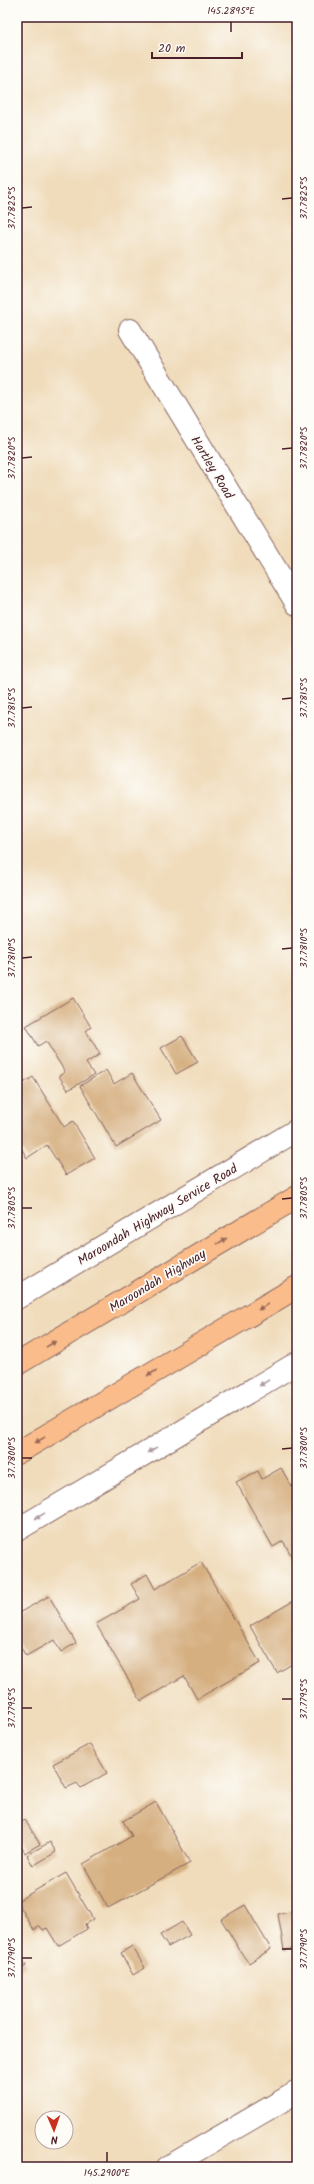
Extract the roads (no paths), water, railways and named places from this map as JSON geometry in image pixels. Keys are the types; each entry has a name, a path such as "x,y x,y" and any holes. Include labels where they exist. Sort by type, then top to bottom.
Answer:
{"highway":[{"name":"Maroondah Highway","path":"17,1364 297,1197"},
{"path":"17,1454 297,1287"}],"street":[{"name":"Hartley Road","path":"130,330 297,604"},
{"name":"Maroondah Highway Service Road","path":"17,1298 297,1130"},
{"path":"17,1530 297,1363"},
{"path":"168,2167 297,2092"}]}
